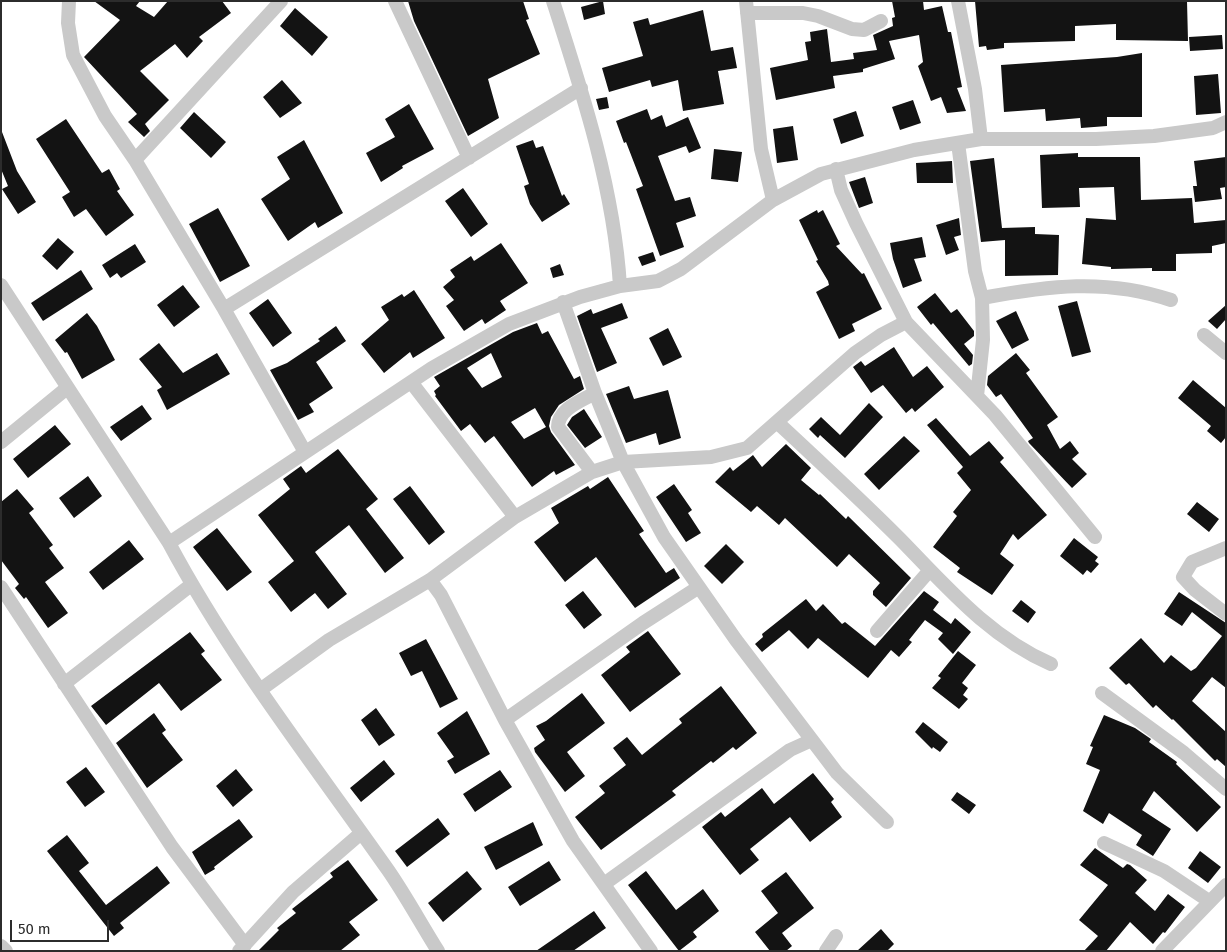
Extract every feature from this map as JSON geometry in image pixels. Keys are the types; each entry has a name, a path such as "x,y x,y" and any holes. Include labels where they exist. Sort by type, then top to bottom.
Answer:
{"street":[{"path":"69,1 68,23 73,55 105,116 135,160 224,309 305,452"},
{"path":"135,160 281,1"},
{"path":"394,1 469,158"},
{"path":"553,1 581,88 615,228 620,286"},
{"path":"958,1 975,89 981,139"},
{"path":"773,200 761,148 746,7 818,16 852,29 864,30 881,20"},
{"path":"224,309 581,88"},
{"path":"169,543 411,382 509,324 563,302 620,286 658,281 681,269 773,200 822,174 914,150 981,139 1096,139 1154,136 1213,128 1226,122"},
{"path":"958,143 975,271 982,298 983,340 977,396"},
{"path":"836,169 841,190 856,223 906,322 977,396 1095,537"},
{"path":"1,285 169,543 191,585 260,690 388,871 438,951"},
{"path":"982,298 1023,290 1100,285 1133,290 1171,300"},
{"path":"563,302 595,393 623,462 664,537 736,640 837,773 888,822"},
{"path":"260,690 329,640 430,580 515,517 592,472 623,462 731,454 747,448 778,423 855,353 881,335 906,322"},
{"path":"1204,335 1226,353"},
{"path":"411,382 515,517"},
{"path":"1,442 67,388"},
{"path":"592,472 558,427 558,421 562,412 595,393"},
{"path":"778,423 958,599 1002,638 1051,664"},
{"path":"1226,548 1192,562 1183,577 1195,590 1226,614"},
{"path":"877,631 930,570"},
{"path":"430,580 441,595 505,720 573,840 651,951"},
{"path":"64,684 191,585"},
{"path":"1,587 172,847 242,948 293,892 360,834"},
{"path":"505,720 643,623 699,587"},
{"path":"1102,693 1184,753 1226,789"},
{"path":"604,884 790,750 812,740"},
{"path":"1104,842 1164,871 1209,901"},
{"path":"1162,951 1226,885"},
{"path":"826,951 836,936"},
{"path":"1,946 6,951"}],"building":[{"path":"94,1 140,1 136,6 154,17 168,1 222,1 231,13 199,37 203,41 187,58 175,44 140,71 169,100 145,124 150,131 144,137 128,122 137,114 84,57 120,20"},
{"path":"408,1 523,1 529,19 526,20 540,54 488,79 499,118 468,136 414,21"},
{"path":"603,1 605,14 584,20 581,7"},
{"path":"892,1 923,1 924,10 942,6 948,32 951,32 962,87 957,88 966,111 947,113 941,97 931,101 918,66 923,62 919,35 889,41 895,59 863,69 863,72 833,76 835,88 776,100 770,68 808,60 805,42 811,41 810,32 827,29 831,62 854,59 853,53 877,50 873,35 893,26 892,18 895,17"},
{"path":"975,1 1187,1 1188,41 1116,40 1116,24 1075,26 1075,41 1004,43 1004,48 987,50 986,46 979,47"},
{"path":"295,8 328,37 312,56 280,26"},
{"path":"703,10 711,51 733,47 737,68 718,71 724,104 683,111 678,80 652,87 650,80 609,92 602,68 643,56 633,22 648,18 650,25"},
{"path":"1222,35 1223,49 1190,51 1189,37"},
{"path":"1142,53 1142,117 1107,117 1107,126 1081,128 1080,118 1046,121 1045,109 1004,112 1001,65 1117,57"},
{"path":"1218,74 1221,113 1196,115 1194,76"},
{"path":"282,80 302,103 280,118 263,97"},
{"path":"607,97 609,108 599,110 596,99"},
{"path":"913,100 921,123 900,130 892,107"},
{"path":"409,104 434,149 402,166 403,168 381,182 366,153 395,137 385,119"},
{"path":"647,109 651,120 662,115 666,127 688,117 701,148 689,153 686,146 658,156 675,201 690,197 696,216 676,223 684,247 660,256 636,189 643,186 616,121"},
{"path":"856,111 864,136 841,144 833,119"},
{"path":"194,112 226,142 211,158 180,128"},
{"path":"66,119 102,173 109,169 120,189 117,191 134,215 106,236 86,209 74,217 62,197 70,192 36,139"},
{"path":"793,126 798,160 777,163 773,129"},
{"path":"2,132 17,171 36,202 18,214 2,189 8,186 1,169"},
{"path":"304,140 343,213 318,228 315,222 288,241 261,199 290,179 277,157"},
{"path":"533,140 536,148 543,146 562,196 564,194 570,204 542,222 530,204 524,186 529,184 516,146"},
{"path":"714,149 742,152 738,182 711,179"},
{"path":"1078,153 1078,157 1140,157 1141,200 1192,198 1194,223 1226,220 1226,243 1212,246 1212,253 1176,254 1176,271 1152,271 1152,268 1111,269 1111,267 1082,264 1086,218 1116,220 1114,187 1079,188 1080,207 1042,208 1040,155"},
{"path":"1226,157 1226,187 1220,188 1222,199 1195,202 1193,186 1197,186 1194,161"},
{"path":"994,158 1002,228 1035,227 1035,234 1059,235 1058,275 1005,276 1005,240 981,242 970,161"},
{"path":"952,161 953,183 917,183 916,163"},
{"path":"865,177 873,203 859,208 849,182"},
{"path":"463,188 488,224 471,237 445,201"},
{"path":"218,208 250,266 220,282 189,224"},
{"path":"817,210 818,213 823,210 840,244 836,246 862,274 864,273 882,309 852,324 855,331 839,339 816,292 829,285 828,281 816,261 818,260 799,220"},
{"path":"959,218 961,235 954,237 959,250 946,255 936,225"},
{"path":"922,237 926,257 914,259 922,281 903,288 893,259 890,243"},
{"path":"58,238 74,252 57,270 42,256"},
{"path":"501,243 528,283 500,301 506,310 485,324 482,319 464,331 446,306 454,300 443,287 455,277 450,270 471,256 474,261"},
{"path":"135,244 146,262 121,278 117,273 110,278 102,265"},
{"path":"653,252 656,261 642,266 638,257"},
{"path":"560,264 564,275 553,278 550,268"},
{"path":"81,270 93,289 43,321 31,303"},
{"path":"183,285 200,307 174,327 157,305"},
{"path":"414,290 445,338 413,358 410,352 384,373 361,344 389,320 381,307 402,294 404,297"},
{"path":"935,293 951,313 957,309 974,331 974,336 964,344 973,355 972,364 969,366 917,307"},
{"path":"268,299 292,333 273,347 249,313"},
{"path":"1077,301 1091,352 1072,357 1058,306"},
{"path":"622,303 628,318 601,328 617,363 597,372 577,316 591,309 593,314"},
{"path":"1226,305 1226,319 1217,329 1208,321"},
{"path":"1016,311 1029,340 1012,349 996,321"},
{"path":"87,313 97,326 115,360 82,379 67,352 65,353 55,340"},
{"path":"537,323 542,334 548,331 574,379 580,376 584,389 559,405 551,417 549,426 551,432 575,465 556,475 554,471 532,487 494,436 485,443 470,424 461,431 435,396 434,391 440,386 434,377 513,332","holes":["491,353 502,377 482,388 467,368","535,408 546,427 524,439 511,422"]},
{"path":"336,326 346,341 316,362 333,388 309,404 314,412 298,420 270,370 287,363 320,341 318,339"},
{"path":"668,328 682,357 663,366 649,338"},
{"path":"159,343 183,373 217,353 230,374 167,410 157,390 162,387 139,359"},
{"path":"894,347 913,377 927,366 944,387 915,412 912,408 906,413 883,385 871,393 853,367 861,361 865,366"},
{"path":"1016,353 1030,370 1026,373 1058,417 1047,425 1060,449 1070,441 1079,453 1072,459 1087,474 1072,488 1029,443 1028,441 1033,438 1001,394 996,397 987,385 988,376"},
{"path":"1193,380 1226,408 1226,437 1221,443 1207,431 1211,426 1178,398"},
{"path":"629,386 634,399 668,390 681,438 659,445 656,433 626,443 606,394"},
{"path":"869,403 883,417 845,458 820,435 818,438 809,429 821,417 840,435"},
{"path":"142,405 152,419 121,441 110,427"},
{"path":"584,409 602,437 585,448 567,425 572,417"},
{"path":"936,418 970,456 989,441 1004,458 1000,462 1047,515 1018,540 1013,534 1000,554 1014,565 992,595 957,572 960,568 933,547 957,516 953,512 971,490 957,473 963,467 927,425"},
{"path":"55,425 71,444 28,478 13,459"},
{"path":"904,436 920,451 879,490 864,474"},
{"path":"786,444 811,468 801,480 820,494 846,519 848,516 911,578 886,607 873,595 873,591 880,583 849,554 837,567 785,518 779,525 757,506 751,512 715,482 730,467 733,471 753,455 762,467"},
{"path":"338,449 378,499 366,509 404,558 385,573 349,525 315,552 347,594 328,609 315,593 291,612 268,582 294,561 258,515 290,489 283,479 301,466 306,473"},
{"path":"88,476 102,496 74,518 59,498"},
{"path":"608,477 644,531 639,534 666,573 674,568 680,578 635,608 596,557 565,582 534,542 559,523 551,508 588,486 590,489"},
{"path":"674,484 692,510 688,513 701,533 686,542 656,497"},
{"path":"410,486 445,532 429,545 393,499"},
{"path":"17,489 34,509 29,513 53,545 49,548 64,568 45,582 68,613 48,628 26,597 24,599 15,588 19,584 1,560 1,502"},
{"path":"1197,502 1219,519 1209,532 1187,514"},
{"path":"217,528 252,572 227,591 193,547"},
{"path":"1074,538 1098,557 1095,561 1099,564 1091,573 1087,570 1083,575 1060,556"},
{"path":"129,540 144,559 103,590 89,572"},
{"path":"726,544 744,562 722,584 704,566"},
{"path":"583,591 602,615 584,629 565,605"},
{"path":"924,591 939,602 933,610 951,624 955,618 971,632 953,654 938,639 943,633 925,620 909,640 912,642 899,657 891,650 868,678 818,638 808,649 789,630 762,652 755,644 763,637 762,634 806,599 816,611 823,604 842,624 845,622 875,646"},
{"path":"1179,592 1226,623 1226,688 1212,677 1192,701 1226,732 1226,767 1217,759 1215,761 1173,719 1156,705 1153,708 1129,683 1126,685 1109,668 1141,638 1164,663 1171,655 1191,671 1196,668 1222,636 1192,612 1182,626 1164,614"},
{"path":"1021,600 1036,612 1028,623 1012,611"},
{"path":"648,631 681,674 630,712 601,675 630,652 626,647"},
{"path":"190,632 205,651 201,654 222,680 181,711 159,683 106,725 91,706"},
{"path":"426,639 458,699 440,708 422,671 411,676 399,653"},
{"path":"958,651 976,665 962,683 968,688 963,695 968,699 959,709 932,688 941,678 938,676"},
{"path":"721,686 757,733 736,750 733,747 713,763 711,761 672,791 676,795 601,850 575,817 605,793 599,786 626,765 613,748 627,737 642,755 682,723 679,719"},
{"path":"582,693 605,723 567,752 585,776 565,792 535,752 534,748 545,740 536,726 546,721"},
{"path":"376,708 395,735 379,746 361,720"},
{"path":"467,711 490,754 455,774 447,761 454,757 437,733"},
{"path":"154,713 166,730 162,733 183,760 147,788 116,743"},
{"path":"1104,715 1135,728 1151,739 1149,742 1177,762 1176,764 1221,807 1197,832 1154,791 1142,810 1171,829 1153,856 1136,845 1142,835 1109,813 1103,824 1083,811 1100,770 1086,764 1093,747 1090,746"},
{"path":"923,722 948,742 940,752 933,747 932,749 915,732"},
{"path":"384,760 395,774 361,802 350,788"},
{"path":"86,767 105,792 85,807 66,782"},
{"path":"236,769 253,790 233,807 216,786"},
{"path":"500,770 512,787 475,812 463,794"},
{"path":"813,773 834,799 831,802 842,817 810,842 790,817 750,849 759,860 740,875 702,827 721,812 725,817 762,788 774,804"},
{"path":"957,792 976,805 969,814 951,800"},
{"path":"438,818 450,834 407,867 395,851"},
{"path":"239,819 253,837 214,867 215,869 205,875 192,852"},
{"path":"533,822 543,845 496,870 484,847"},
{"path":"67,835 89,863 79,871 106,905 157,866 170,883 120,923 124,928 114,936 47,851"},
{"path":"1095,848 1123,868 1127,864 1130,865 1147,880 1135,893 1155,911 1168,894 1185,907 1165,933 1163,932 1153,944 1130,922 1106,951 1084,951 1098,936 1079,920 1108,885 1080,865"},
{"path":"1200,851 1221,867 1208,883 1188,868"},
{"path":"348,860 378,900 349,922 360,935 340,951 258,951 279,930 277,928 296,913 292,909 333,877 330,873"},
{"path":"549,861 561,880 520,906 508,887"},
{"path":"467,871 482,889 443,922 428,903"},
{"path":"646,871 676,910 703,889 719,911 693,932 697,937 679,951 628,885"},
{"path":"786,872 814,908 782,933 792,946 786,951 770,951 755,932 778,913 761,891"},
{"path":"594,911 606,928 573,951 536,951"},
{"path":"881,929 894,944 887,951 857,951"}]}
